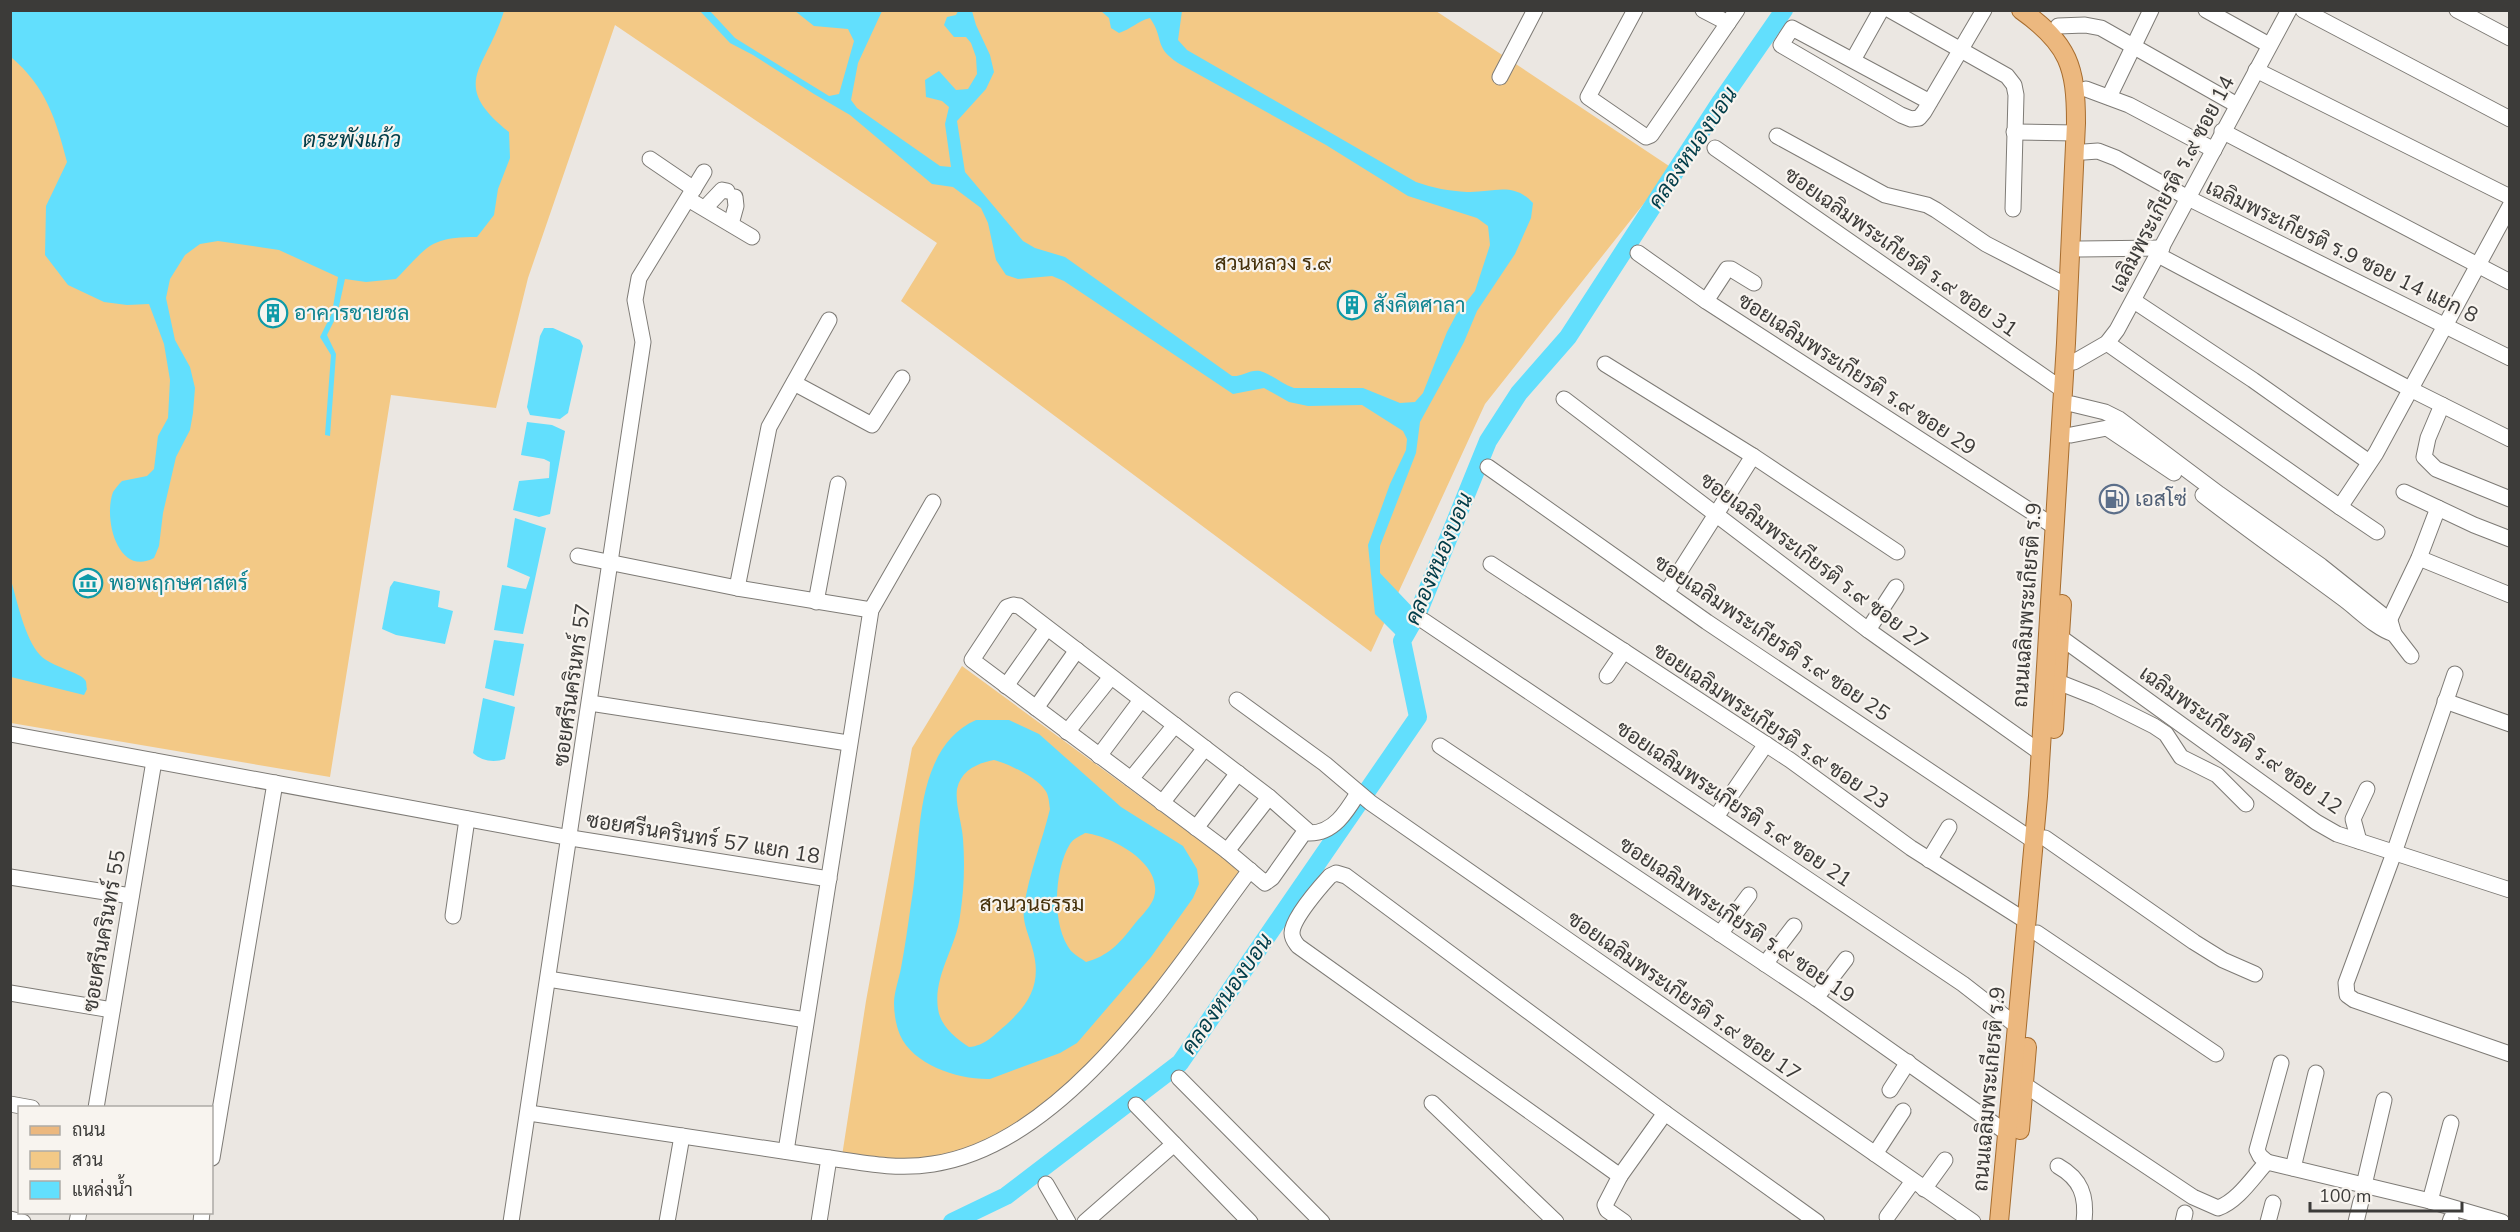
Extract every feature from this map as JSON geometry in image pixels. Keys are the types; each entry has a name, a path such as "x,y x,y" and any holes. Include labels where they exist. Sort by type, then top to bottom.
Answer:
{"main road":[{"name":"ถนนเฉลิมพระเกียรติ ร.9","path":"2011,1221 2025,1085 2032,927 2039,839 2058,682 2070,435 2069,287 2076,133 2076,93 2072,68 2056,41 2039,23 2021,10"},
{"name":"ถนนเฉลิมพระเกียรติ ร.9","path":"2039,839 2040,753 2055,527 2068,397 2074,362 2086,89 2072,46 2058,26 2042,10"},
{"name":"ถนนเฉลิมพระเกียรติ ร.9","path":"1999,1221 2017,1026 2032,927"}],"street":[{"path":"1500,77 1535,10"},
{"path":"1635,10 1588,97 1646,137 1651,135 1732,17 1703,10"},
{"path":"1853,60 1881,10"},
{"path":"1890,10 2007,76 2014,85 2016,95 2013,208"},
{"path":"1930,102 1792,28 1781,45 1901,115 1911,119 1919,118 1930,102 1984,10"},
{"path":"2109,97 2151,10"},
{"path":"2206,10 2269,45"},
{"name":"เฉลิมพระเกียรติ ร.๙ ซอย 14","path":"2074,362 2107,343 2134,301 2222,131 2289,10"},
{"path":"2303,10 2510,119"},
{"path":"2457,10 2510,38"},
{"path":"2058,26 2085,25 2101,28 2237,105"},
{"path":"2256,70 2510,197"},
{"path":"2086,89 2129,105 2214,150"},
{"path":"2222,131 2510,282"},
{"path":"2014,132 2076,133"},
{"path":"1777,136 1885,195 1927,205 1986,244 2069,287"},
{"name":"ซอยเฉลิมพระเกียรติ ร.๙ ซอย 31","path":"1715,148 2068,397 2109,422 2188,477 2332,582 2389,628 2411,656"},
{"name":"เฉลิมพระเกียรติ ร.9 ซอย 14 แยก 8","path":"2084,152 2098,151 2116,158 2188,198 2510,358"},
{"path":"650,159 705,208 752,237"},
{"name":"ซอยศรีนครินทร์ 57","path":"511,1221 571,838 643,342 635,300 639,278 704,172"},
{"path":"705,208 722,190 731,194 736,206 731,224"},
{"path":"2340,507 2369,462 2510,206"},
{"path":"2080,249 2160,252 2410,389 2510,439"},
{"name":"ซอยเฉลิมพระเกียรติ ร.๙ ซอย 29","path":"1638,253 1706,301 2055,527"},
{"path":"1706,301 1727,269 1731,269 1754,283"},
{"path":"2134,301 2253,380 2369,462"},
{"path":"737,588 770,427 829,320"},
{"path":"2107,343 2377,532"},
{"path":"1605,364 1753,456 1897,552"},
{"path":"794,383 872,426 902,378"},
{"name":"ซอยเฉลิมพระเกียรติ ร.๙ ซอย 27","path":"1564,399 1868,630 2040,753"},
{"path":"2442,405 2428,438 2424,458 2436,469 2510,500"},
{"path":"2070,435 2109,422"},
{"path":"1666,593 1753,456"},
{"name":"ซอยเฉลิมพระเกียรติ ร.๙ ซอย 25","path":"1488,467 1666,593 2194,942 2223,960 2255,974"},
{"path":"816,602 838,484"},
{"path":"2404,492 2510,539"},
{"path":"786,1151 848,743 871,610 933,502"},
{"path":"2389,628 2438,508"},
{"path":"578,556 737,588 871,610"},
{"path":"2419,558 2510,595"},
{"name":"ซอยเฉลิมพระเกียรติ ร.๙ ซอย 23","path":"1491,564 1766,744 1929,860 2032,927 2216,1054"},
{"path":"1868,630 1896,587"},
{"path":"1306,830 1272,878 1265,883 1227,851 972,660 1007,607 1019,606 1269,797 1310,833 1319,832 1337,822 1363,797"},
{"name":"ซอยเฉลิมพระเกียรติ ร.๙ ซอย 21","path":"1424,621 1963,984 2017,1026"},
{"path":"1006,686 1047,628"},
{"name":"เฉลิมพระเกียรติ ร.๙ ซอย 12","path":"2060,637 2316,822 2337,834 2466,874 2510,891"},
{"path":"1036,708 1077,650"},
{"path":"1607,676 1624,651"},
{"path":"2455,674 2394,853 2346,983 2347,995 2375,1008 2510,1054"},
{"path":"1067,732 1111,677"},
{"path":"2058,682 2154,726 2166,734 2181,757 2217,775 2246,804"},
{"path":"1099,756 1141,699"},
{"name":"ซอยเฉลิมพระเกียรติ ร.๙ ซอย 17","path":"1237,700 1325,764 1363,797 1918,1185 1973,1221"},
{"path":"2445,701 2510,724"},
{"path":"590,703 848,743"},
{"path":"1131,779 1175,725"},
{"name":"ซอยศรีนครินทร์ 57 แยก 18","path":"10,734 571,838 828,879"},
{"path":"1716,818 1766,744"},
{"name":"ซอยเฉลิมพระเกียรติ ร.๙ ซอย 19","path":"1440,746 1816,998 2007,1133"},
{"path":"1162,803 1205,748"},
{"name":"ซอยศรีนครินทร์ 55","path":"96,1106 154,761"},
{"path":"1196,828 1238,773"},
{"path":"213,1152 274,783"},
{"path":"2360,841 2353,819 2367,789"},
{"path":"1227,851 1269,797"},
{"path":"453,916 467,819"},
{"path":"1929,860 1949,827"},
{"path":"529,1113 881,1166 934,1164 977,1151 1020,1130 1065,1095 1117,1046 1250,870"},
{"path":"1620,1176 1298,946 1292,933 1298,917 1330,876 1336,873 1346,876 1665,1113 1818,1221"},
{"path":"10,877 131,896"},
{"path":"1720,934 1749,895"},
{"path":"1765,964 1794,926"},
{"path":"1816,998 1846,958"},
{"path":"548,979 806,1020"},
{"path":"10,993 112,1011"},
{"path":"1890,1090 1908,1062"},
{"path":"2281,1063 2258,1150 2260,1156 2267,1161 2293,1168 2502,1221"},
{"path":"2293,1168 2316,1072"},
{"path":"1179,1078 1322,1221"},
{"path":"2025,1085 2193,1197 2218,1208 2226,1206 2235,1198 2267,1161"},
{"path":"2364,1185 2384,1100"},
{"path":"1432,1103 1556,1221"},
{"path":"1136,1105 1250,1221"},
{"path":"1875,1154 1904,1111"},
{"path":"1624,1221 1607,1210 1605,1205 1620,1176 1665,1113"},
{"path":"2430,1201 2451,1123"},
{"path":"667,1221 682,1136"},
{"path":"1092,1219 1174,1144"},
{"path":"819,1221 829,1158"},
{"path":"1887,1216 1945,1160"},
{"path":"2058,1166 2070,1173 2080,1184 2085,1207 2084,1221"},
{"path":"1046,1184 1068,1221"},
{"path":"2356,1221 2361,1201"},
{"path":"2268,1221 2273,1203"},
{"path":"10,1219 23,1221"}],"green space":[{"name":"สวนหลวง ร.๙","path":"10,11 1436,11 1672,168 1485,404 1371,652 901,301 937,243 615,25 528,278 496,408 391,395 330,777 11,723"},
{"name":"สวนวนธรรม","path":"962,666 1240,870 1146,1000 1109,1044 1070,1085 1027,1119 982,1145 933,1160 898,1163 842,1156 866,1001 912,748"}],"water":[{"name":"ตระพังแก้ว","path":"10,11 504,11 477,75 476,88 480,101 509,132 510,158 498,189 494,215 477,237 448,239 430,246 396,279 366,282 345,279 337,315 327,335 336,354 330,436 325,435 331,355 320,337 332,313 338,277 279,250 218,241 200,244 185,255 170,279 166,298 175,340 190,367 195,388 193,413 190,430 176,457 163,513 159,546 154,558 141,562 131,560 116,542 112,530 110,503 113,492 122,481 147,476 154,469 158,436 168,418 170,380 164,344 149,304 127,305 104,302 68,285 45,255 46,206 67,162 59,132 48,105 33,80 11,57"},
{"path":"700,11 710,11 735,38 829,96 839,94 854,41 848,29 814,26 795,11 882,11 858,63 851,100 857,108 940,166 951,167 945,124 949,107 942,101 926,97 925,80 939,71 956,90 968,89 977,74 976,57 971,43 966,37 954,37 944,25 947,17 956,15 958,11 972,11 990,55 994,72 986,89 957,121 965,172 1023,241 1035,248 1065,257 1232,376 1260,371 1294,388 1363,388 1400,403 1415,402 1423,393 1456,315 1475,291 1490,245 1488,226 1477,218 1408,196 1326,145 1178,63 1165,52 1150,18 1119,33 1111,28 1109,18 1101,11 1182,11 1178,40 1187,50 1416,182 1460,192 1510,190 1518,192 1533,203 1531,218 1515,254 1477,311 1464,342 1420,422 1416,453 1380,546 1380,573 1418,613 1402,641 1375,614 1368,545 1390,484 1406,450 1407,439 1403,431 1362,405 1308,406 1289,402 1264,388 1233,394 1064,281 1052,276 1018,279 1006,275 996,260 988,223 981,208 953,187 932,184 850,115 730,43"},
{"path":"544,328 553,328 580,340 583,346 568,413 560,419 530,415 527,407 540,336"},
{"path":"527,422 552,425 565,431 550,514 539,517 513,510 519,481 549,478 550,462 521,455"},
{"path":"515,518 546,528 523,634 494,630 502,585 526,589 530,577 507,567"},
{"path":"11,580 22,619 35,648 51,663 82,677 86,681 87,689 84,695 11,677"},
{"path":"394,581 440,591 438,607 453,611 445,644 396,635 382,629 390,587"},
{"path":"494,640 524,644 514,696 485,688"},
{"path":"483,698 515,707 505,759 488,760 473,753"},
{"path":"976,720 1009,720 1039,734 1121,807 1183,846 1197,869 1199,884 1193,898 1151,957 1077,1043 1060,1053 990,1079 965,1077 938,1069 915,1055 900,1035 894,1007 914,887 921,815 928,781 946,744","holes":["994,760 1035,780 1047,794 1050,809 1024,907 1025,922 1036,970 1033,989 1023,1007 985,1042 969,1047 945,1026 939,1015 937,997 942,974 958,928 964,877 964,848 957,789 962,777 971,768","1085,833 1109,840 1134,855 1145,864 1152,875 1155,887 1153,900 1123,938 1107,953 1086,962 1071,951 1065,940 1060,927 1057,898 1065,855 1071,842"]}],"waterway":[{"name":"คลองหนองบอน","path":"952,1222 1006,1196 1180,1063 1418,717 1402,641 1418,613 1488,441 1519,393 1568,337 1721,101 1784,10"}],"place":[{"name":"สังคีตศาลา","path":"1352,305"},
{"name":"อาคารชายชล","path":"273,313"},
{"name":"เอสโซ่","path":"2114,499"},
{"name":"พอพฤกษศาสตร์","path":"88,583"}]}
